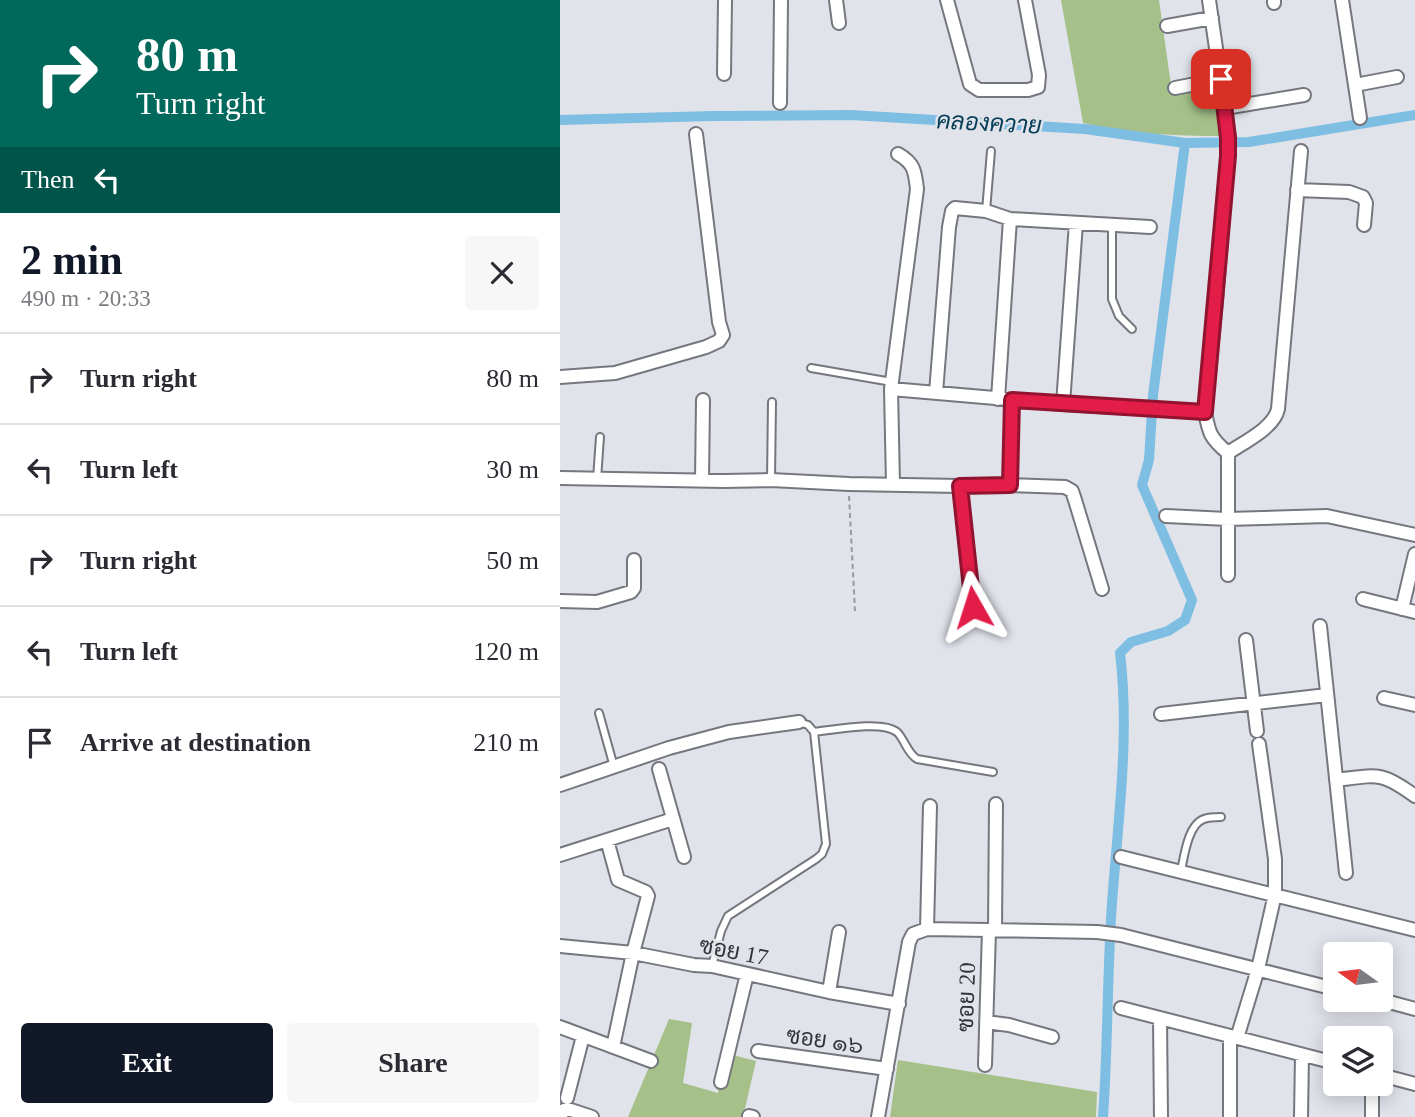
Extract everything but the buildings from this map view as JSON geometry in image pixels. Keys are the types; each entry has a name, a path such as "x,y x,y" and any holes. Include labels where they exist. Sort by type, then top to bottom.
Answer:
{"street":[{"path":"724,74 725,0"},
{"path":"780,103 781,0"},
{"path":"836,0 839,23"},
{"path":"947,0 970,84 979,90 1028,90 1038,87 1039,75 1025,0"},
{"path":"1209,0 1225,108 1228,156 1205,412 1208,429 1214,441 1227,453 1228,575"},
{"path":"1342,0 1360,118"},
{"path":"1167,26 1212,18"},
{"path":"1355,85 1397,77"},
{"path":"1175,88 1221,79"},
{"path":"1225,108 1304,95"},
{"path":"560,377 615,373 706,347 719,341 723,335 719,322 696,134"},
{"path":"1227,453 1270,424 1278,409 1301,151"},
{"path":"892,484 892,386 917,189 914,170 907,159 898,154"},
{"path":"1297,190 1349,192 1363,197 1366,203 1364,225"},
{"path":"936,393 949,227 955,208 986,211 1010,219 1150,227"},
{"path":"998,399 1010,219"},
{"path":"1063,404 1076,223"},
{"path":"892,386 998,399 1205,412"},
{"path":"702,480 703,400"},
{"path":"1010,485 1012,400"},
{"path":"560,478 1065,486 1072,491 1102,589"},
{"path":"960,486 973,607"},
{"path":"1166,516 1227,519 1327,516 1415,535"},
{"path":"1363,599 1409,611 1415,554"},
{"path":"560,601 597,603 631,592 635,588 634,560"},
{"path":"1320,626 1346,873"},
{"path":"1230,1117 1234,1037 1258,969 1275,894 1275,859 1246,640"},
{"path":"1161,714 1327,695"},
{"path":"1384,698 1415,705"},
{"path":"560,785 669,748 729,732 799,722"},
{"path":"659,768 684,857"},
{"path":"1336,780 1383,776 1415,796"},
{"name":"ซอย 20","path":"985,1065 996,804"},
{"path":"927,929 930,806"},
{"path":"560,855 673,819"},
{"path":"607,840 618,880 646,892 648,896 632,953 613,1047"},
{"path":"1121,857 1415,930"},
{"path":"878,1117 909,942 913,934 927,929 1097,932 1121,935 1323,986"},
{"path":"830,992 839,932"},
{"name":"ซอย 17","path":"560,946 632,953 712,966 899,1004"},
{"path":"721,1082 747,974"},
{"path":"1393,1003 1415,1009"},
{"path":"1121,1007 1323,1060"},
{"path":"1160,1018 1161,1117"},
{"path":"986,1022 1021,1027 1052,1037"},
{"path":"560,1027 652,1061"},
{"path":"567,1098 583,1036"},
{"name":"ซอย ๑๖","path":"758,1051 887,1069"},
{"path":"1301,1117 1303,1055"},
{"path":"1393,1078 1415,1084"},
{"path":"1372,1096 1372,1117"},
{"path":"560,1117 564,1110 571,1110 592,1117"}],"lane":[{"path":"986,211 991,150"},
{"path":"1112,225 1112,299 1119,316 1132,329"},
{"path":"811,368 892,386"},
{"path":"771,480 772,402"},
{"path":"597,479 600,437"},
{"path":"598,713 614,766"},
{"path":"712,966 720,931 728,916 816,859 822,854 826,844 814,732 808,724 799,722"},
{"path":"814,732 886,727 893,729 900,736 910,754 917,759 993,772"},
{"path":"1181,871 1190,833 1199,821 1222,817"}],"path":[{"path":"849,484 855,611"}],"green space":[{"path":"1061,0 1159,0 1172,92 1215,84 1222,136 1152,134 1083,123"},
{"path":"669,1019 692,1023 683,1083 718,1093 721,1052 756,1061 743,1117 628,1117"},
{"path":"898,1060 1097,1092 1096,1117 890,1117"}],"waterway":[{"name":"คลองควาย","path":"560,120 851,115 1085,129 1185,143 1249,142 1415,115"},
{"path":"1103,1117 1110,930 1123,747 1120,653 1131,642 1168,631 1185,620 1192,600 1142,485 1149,460 1153,395 1185,143"}],"route":[{"path":"973,607 960,486 1010,485 1012,400 1205,412 1228,156 1221,79"}]}
